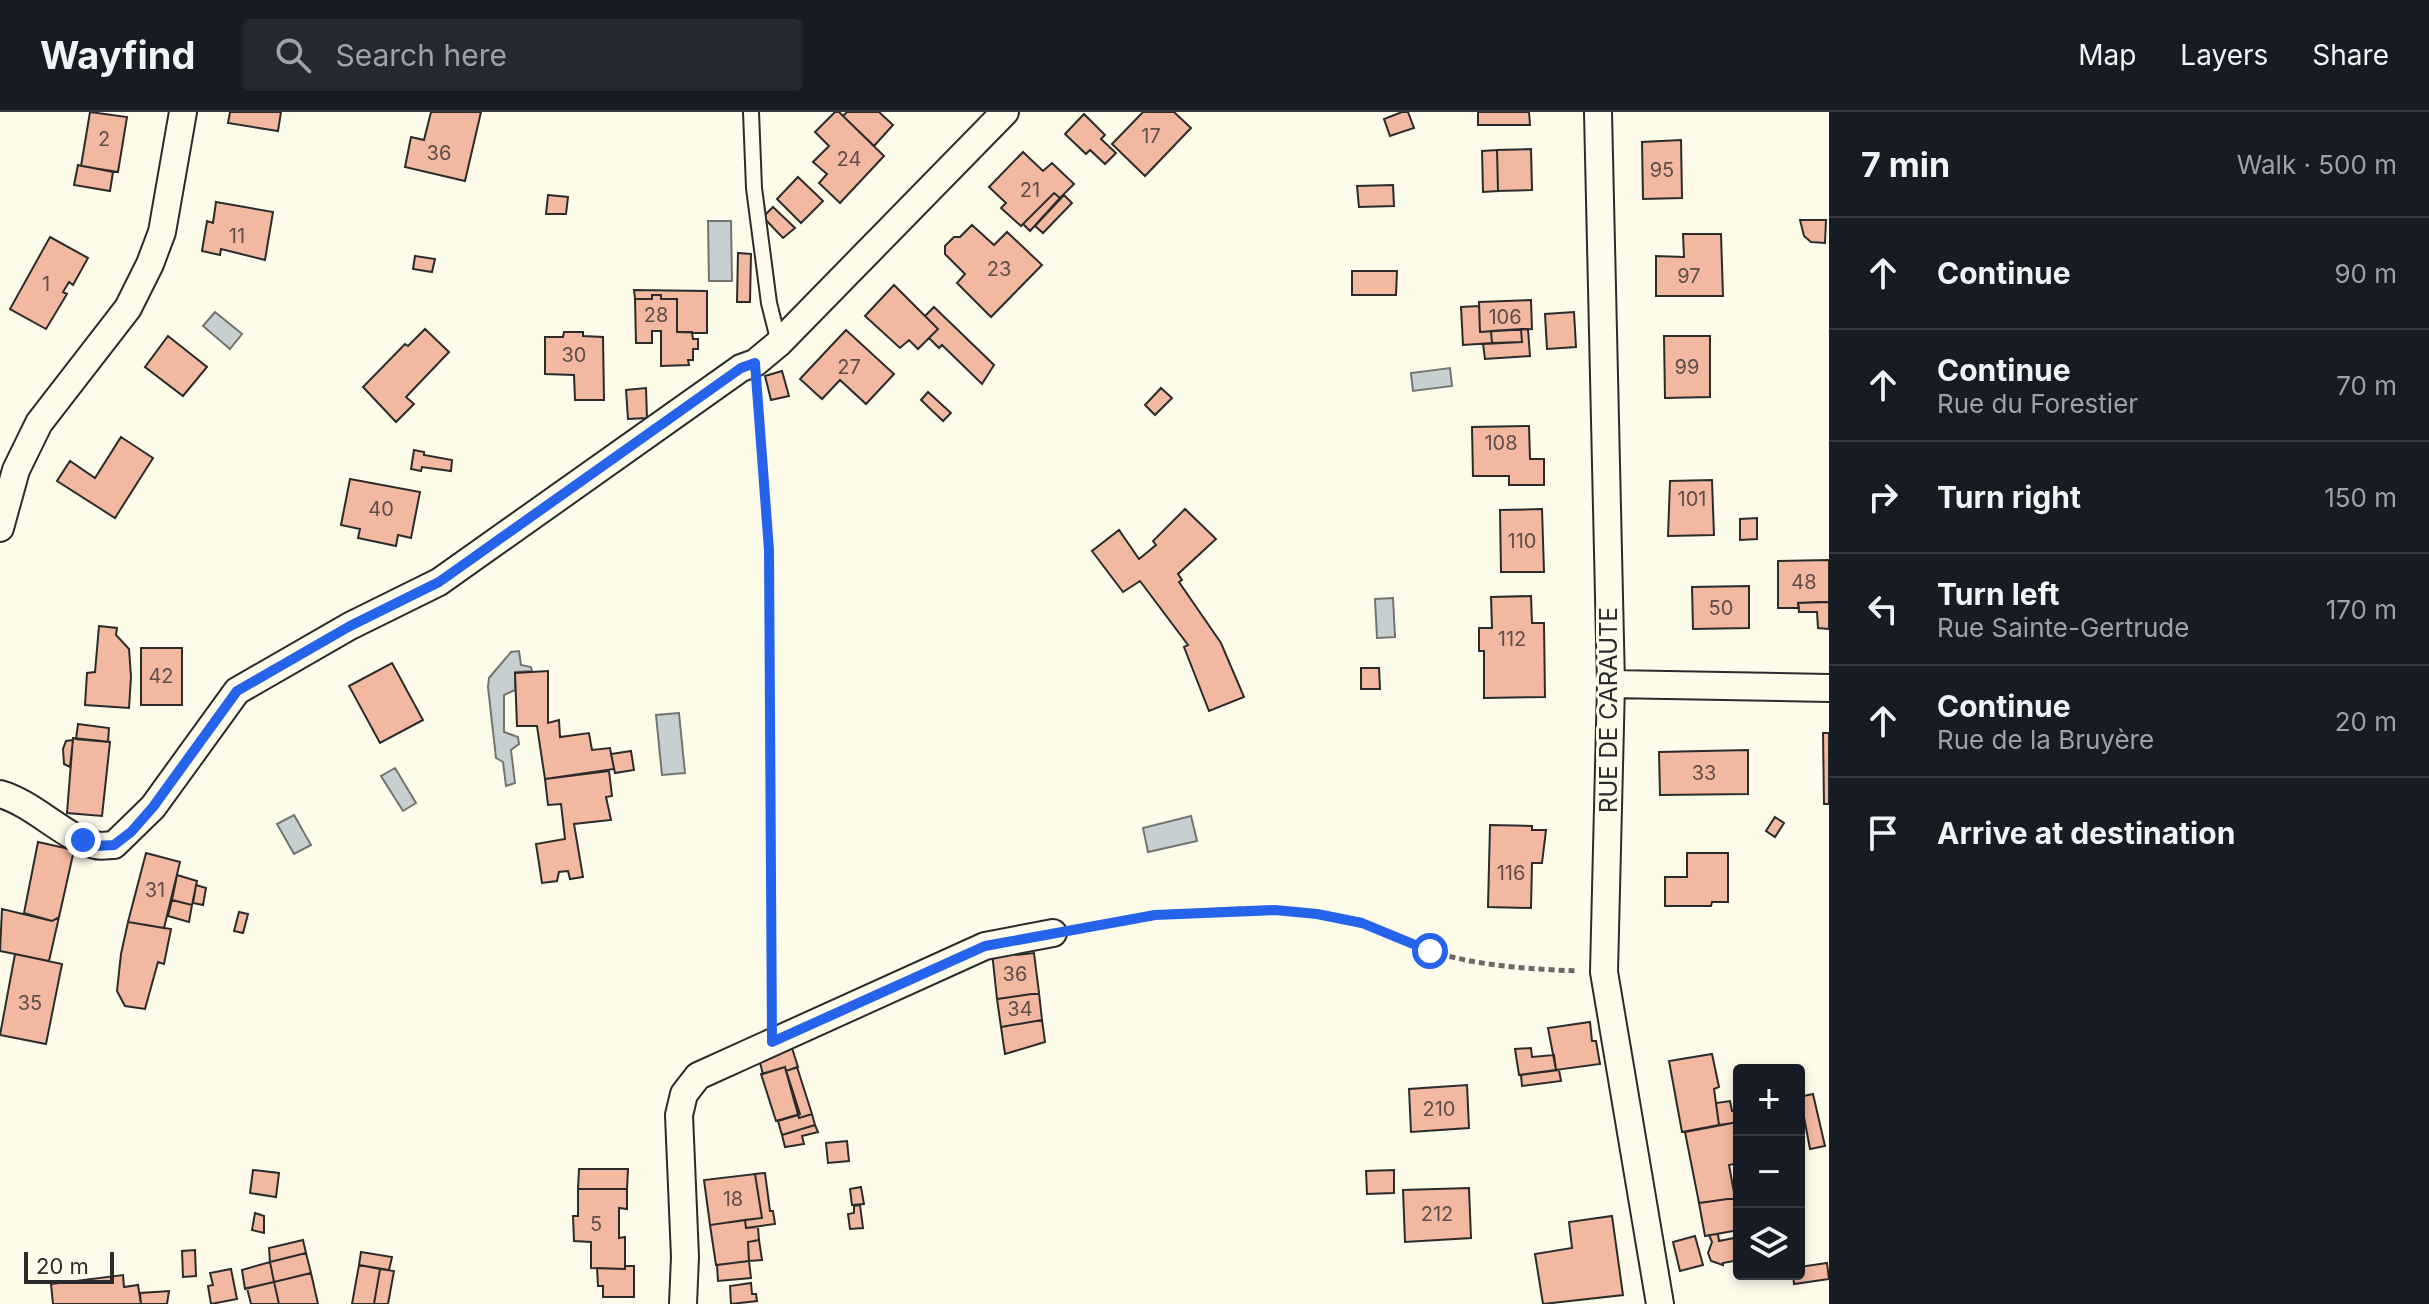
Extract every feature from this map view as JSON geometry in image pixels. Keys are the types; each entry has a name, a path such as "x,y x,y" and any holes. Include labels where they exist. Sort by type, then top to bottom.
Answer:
{"street":[{"path":"0,528 16,470 39,423 128,308 150,264 162,232 183,112"},
{"path":"0,794 14,798 96,846 114,845 153,807 237,691 350,626 439,582 741,368 755,363 779,343 1005,112"},
{"name":"RUE DE CARAUTE","path":"1598,112 1611,684 1604,972 1660,1304"},
{"path":"1611,684 1829,688"},
{"path":"683,1304 685,1257 679,1115 684,1094 698,1076 985,946 1053,933"}],"lane":[{"path":"751,112 754,188 769,303 779,343"}],"path":[{"path":"755,363 769,550 772,1042"},
{"path":"1053,933 1155,915 1275,910 1362,923 1430,951 1471,961 1549,970 1604,972"}],"shaded area":[{"path":"708,221 731,221 732,281 709,281"},
{"path":"215,312 242,334 230,349 203,326"},
{"path":"1450,368 1452,386 1413,391 1411,373"},
{"path":"1393,598 1395,637 1377,638 1375,599"},
{"path":"519,651 521,665 531,667 532,671 515,672 515,690 504,695 504,732 518,737 519,744 511,750 515,783 506,786 503,762 496,758 488,687 489,678 511,652"},
{"path":"679,713 685,773 662,775 656,715"},
{"path":"395,768 416,803 403,811 381,776"},
{"path":"294,815 311,845 294,854 277,824"},
{"path":"1191,816 1197,841 1148,852 1143,828"}],"building":[{"path":"90,112 127,117 118,172 81,166"},
{"path":"230,112 281,112 278,131 228,123"},
{"path":"431,112 481,112 465,181 405,167 411,137 424,140"},
{"path":"835,112 839,112 884,156 840,203 819,183 827,174 813,162 829,146 815,132"},
{"path":"847,112 879,112 893,125 874,146 843,116"},
{"path":"1143,112 1174,112 1191,128 1145,176 1112,144"},
{"path":"1408,112 1414,128 1390,136 1384,119"},
{"path":"1478,112 1529,112 1530,125 1478,125"},
{"path":"1084,114 1105,135 1101,139 1116,153 1105,164 1090,150 1086,154 1065,134"},
{"path":"1681,140 1682,198 1643,199 1642,142"},
{"path":"1531,149 1532,190 1498,191 1497,150"},
{"path":"1497,150 1498,191 1483,192 1482,151"},
{"path":"1023,152 1043,171 1052,163 1074,184 1060,198 1054,193 1021,226 1001,208 1006,203 989,187"},
{"path":"78,165 113,172 110,191 74,185"},
{"path":"798,177 823,201 801,223 777,199"},
{"path":"1393,185 1394,206 1359,207 1357,186"},
{"path":"1054,193 1060,198 1030,231 1023,224"},
{"path":"548,195 568,197 566,214 546,214"},
{"path":"1064,195 1072,203 1043,233 1035,226"},
{"path":"216,202 273,212 265,260 221,249 220,255 202,251 207,221 213,223"},
{"path":"773,207 795,228 783,238 763,217"},
{"path":"1800,220 1826,220 1825,243 1811,242 1804,236"},
{"path":"972,225 994,245 1007,232 1042,265 991,317 957,283 965,274 945,254 945,246"},
{"path":"1683,234 1721,234 1723,296 1656,296 1656,256 1684,257"},
{"path":"50,237 88,258 73,285 69,282 63,292 67,294 46,329 10,309"},
{"path":"738,253 751,254 750,302 737,302"},
{"path":"415,256 435,259 432,272 413,269"},
{"path":"1352,271 1397,271 1396,295 1352,295"},
{"path":"894,285 938,329 918,349 909,340 900,348 865,316"},
{"path":"634,290 707,291 707,333 677,332 677,299 661,299 661,295 652,295 652,299 635,299"},
{"path":"652,295 661,295 661,299 677,299 677,332 692,332 693,339 698,339 698,349 693,349 693,360 688,360 689,365 661,366 661,331 652,331 652,343 636,343 635,299 652,299"},
{"path":"1531,300 1532,329 1480,332 1479,302"},
{"path":"1479,306 1480,332 1491,331 1492,343 1463,345 1461,307"},
{"path":"934,307 994,365 982,384 942,345 939,348 929,338 938,329 925,316"},
{"path":"1574,312 1576,347 1547,349 1545,314"},
{"path":"425,329 449,352 406,397 414,404 396,422 363,387 405,344 408,346"},
{"path":"1521,329 1528,329 1530,356 1485,359 1483,344 1522,342"},
{"path":"1521,329 1522,342 1492,343 1491,331"},
{"path":"846,330 894,374 866,404 840,380 822,399 800,379"},
{"path":"564,332 583,332 583,336 603,337 604,400 575,400 574,375 545,374 545,337 563,337"},
{"path":"168,336 207,367 183,396 145,367"},
{"path":"1664,336 1710,336 1710,397 1665,398"},
{"path":"782,371 789,396 771,400 765,376"},
{"path":"646,388 647,418 628,419 626,390"},
{"path":"1161,388 1172,398 1155,415 1145,405"},
{"path":"928,392 951,413 943,421 921,400"},
{"path":"1529,426 1530,459 1544,459 1544,485 1509,485 1509,476 1473,476 1472,427"},
{"path":"121,437 153,458 115,518 57,481 70,461 95,478"},
{"path":"414,450 452,460 451,471 422,467 421,471 411,469"},
{"path":"350,479 420,492 411,538 398,535 396,546 358,538 360,529 341,525"},
{"path":"1712,480 1714,535 1668,536 1670,481"},
{"path":"1185,509 1216,539 1178,574 1182,580 1179,582 1221,643 1244,697 1209,711 1184,647 1188,645 1140,581 1123,592 1092,551 1119,530 1139,559 1156,545 1153,541"},
{"path":"1542,509 1544,572 1501,572 1500,510"},
{"path":"1757,518 1757,539 1740,540 1740,519"},
{"path":"1829,560 1829,602 1798,603 1799,608 1778,608 1778,561"},
{"path":"1749,586 1749,628 1693,629 1692,587"},
{"path":"1531,596 1532,623 1544,623 1545,697 1484,698 1484,651 1479,651 1479,628 1492,628 1491,597"},
{"path":"1829,602 1829,629 1818,628 1817,612 1799,612 1798,603"},
{"path":"99,626 117,628 116,635 129,649 129,708 85,705 87,673 95,672"},
{"path":"141,648 182,648 182,705 141,705"},
{"path":"392,663 423,720 380,743 349,686"},
{"path":"1361,668 1379,668 1380,689 1361,689"},
{"path":"548,671 548,723 559,720 560,737 589,733 592,750 610,748 614,769 545,779 537,726 517,726 515,673"},
{"path":"78,724 109,728 108,742 76,739"},
{"path":"1823,733 1829,733 1829,804 1824,804"},
{"path":"73,738 110,742 102,816 67,813"},
{"path":"73,740 70,767 64,764 63,749 66,741"},
{"path":"1748,750 1748,794 1660,795 1659,752"},
{"path":"631,751 634,770 615,773 611,754"},
{"path":"609,771 612,796 606,797 611,820 574,824 583,877 570,879 568,871 559,872 557,881 542,883 536,844 565,839 561,804 548,805 545,779"},
{"path":"1775,817 1784,823 1775,837 1766,831"},
{"path":"1490,825 1532,826 1532,830 1546,830 1542,863 1532,863 1531,908 1488,907"},
{"path":"38,842 74,850 59,917 52,921 24,913"},
{"path":"146,853 180,862 164,928 128,922"},
{"path":"1687,853 1728,853 1728,902 1712,902 1711,906 1665,906 1665,877 1687,877"},
{"path":"177,875 197,881 192,905 172,900"},
{"path":"196,885 206,888 203,905 193,903"},
{"path":"172,900 192,905 189,922 168,916"},
{"path":"2,909 52,921 59,917 49,961 0,951"},
{"path":"239,912 248,914 243,933 234,931"},
{"path":"128,922 171,929 164,964 158,962 145,1009 125,1006 117,991"},
{"path":"1015,950 1016,955 1034,953 1039,993 997,999 992,952"},
{"path":"15,954 62,964 46,1044 0,1035"},
{"path":"1039,993 1042,1020 1001,1027 997,999"},
{"path":"1042,1020 1045,1042 1005,1054 1001,1027"},
{"path":"1590,1022 1592,1041 1596,1041 1600,1064 1556,1070 1548,1028"},
{"path":"792,1048 798,1067 786,1071 785,1067 763,1074 759,1059"},
{"path":"1531,1048 1532,1057 1554,1055 1556,1070 1519,1075 1515,1049"},
{"path":"1712,1054 1719,1087 1714,1089 1719,1125 1682,1132 1669,1061"},
{"path":"785,1067 800,1114 776,1121 761,1074"},
{"path":"797,1067 812,1114 799,1118 786,1071"},
{"path":"1559,1070 1561,1081 1522,1086 1521,1075"},
{"path":"1467,1085 1469,1128 1411,1132 1409,1089"},
{"path":"1813,1094 1825,1146 1810,1149 1805,1123 1805,1096"},
{"path":"1730,1101 1733,1123 1719,1125 1716,1103"},
{"path":"812,1114 815,1125 782,1135 778,1121"},
{"path":"1733,1123 1733,1164 1729,1165 1733,1198 1699,1203 1685,1132"},
{"path":"815,1125 818,1132 802,1136 804,1144 785,1147 782,1135"},
{"path":"847,1141 849,1161 828,1163 826,1143"},
{"path":"579,1169 628,1169 627,1189 578,1189"},
{"path":"253,1170 279,1173 276,1197 250,1193"},
{"path":"1394,1170 1394,1193 1367,1194 1366,1171"},
{"path":"765,1173 770,1211 773,1211 775,1224 746,1228 745,1220 762,1218 755,1174"},
{"path":"755,1174 762,1218 710,1225 704,1180"},
{"path":"861,1187 864,1204 852,1205 850,1189"},
{"path":"1469,1188 1471,1238 1405,1242 1403,1190"},
{"path":"578,1189 627,1189 627,1209 619,1208 619,1238 625,1237 625,1269 591,1268 591,1242 574,1241 573,1216 578,1216"},
{"path":"1733,1198 1733,1231 1705,1236 1699,1203"},
{"path":"860,1205 863,1228 850,1229 848,1214 854,1213 854,1206"},
{"path":"255,1213 264,1216 264,1233 252,1230"},
{"path":"1612,1216 1623,1295 1543,1304 1535,1254 1572,1248 1569,1222"},
{"path":"745,1220 746,1228 758,1227 759,1240 748,1242 749,1261 716,1265 710,1225"},
{"path":"1718,1234 1719,1241 1733,1238 1733,1261 1723,1265 1711,1261 1708,1253 1712,1242 1709,1235"},
{"path":"1695,1236 1703,1265 1680,1271 1673,1242"},
{"path":"303,1240 306,1253 270,1262 269,1248"},
{"path":"759,1240 762,1260 749,1261 748,1242"},
{"path":"195,1250 196,1276 183,1277 182,1251"},
{"path":"361,1252 392,1257 389,1270 359,1265"},
{"path":"306,1253 311,1273 274,1282 270,1262"},
{"path":"749,1261 751,1278 718,1281 717,1265"},
{"path":"270,1262 274,1282 245,1289 242,1270"},
{"path":"1827,1263 1829,1279 1794,1284 1794,1280 1805,1280 1805,1266"},
{"path":"359,1265 380,1269 374,1304 352,1304"},
{"path":"625,1266 634,1266 634,1297 603,1297 603,1286 598,1286 597,1268 625,1269"},
{"path":"231,1269 237,1299 211,1304 208,1286 213,1285 210,1273"},
{"path":"380,1269 394,1271 388,1304 374,1304"},
{"path":"311,1273 318,1304 279,1304 274,1282"},
{"path":"123,1275 124,1287 138,1285 141,1304 53,1304 51,1284"},
{"path":"274,1282 279,1304 251,1304 247,1288"},
{"path":"751,1283 752,1294 756,1294 757,1301 731,1304 730,1286"},
{"path":"169,1291 167,1304 141,1304 140,1293"}],"route":[{"path":"83,840 96,846 114,845 131,832 153,807 237,691 350,626 439,582 741,368 755,363 769,550 772,1042 985,946 1155,915 1275,910 1317,914 1362,923 1430,951"}]}
